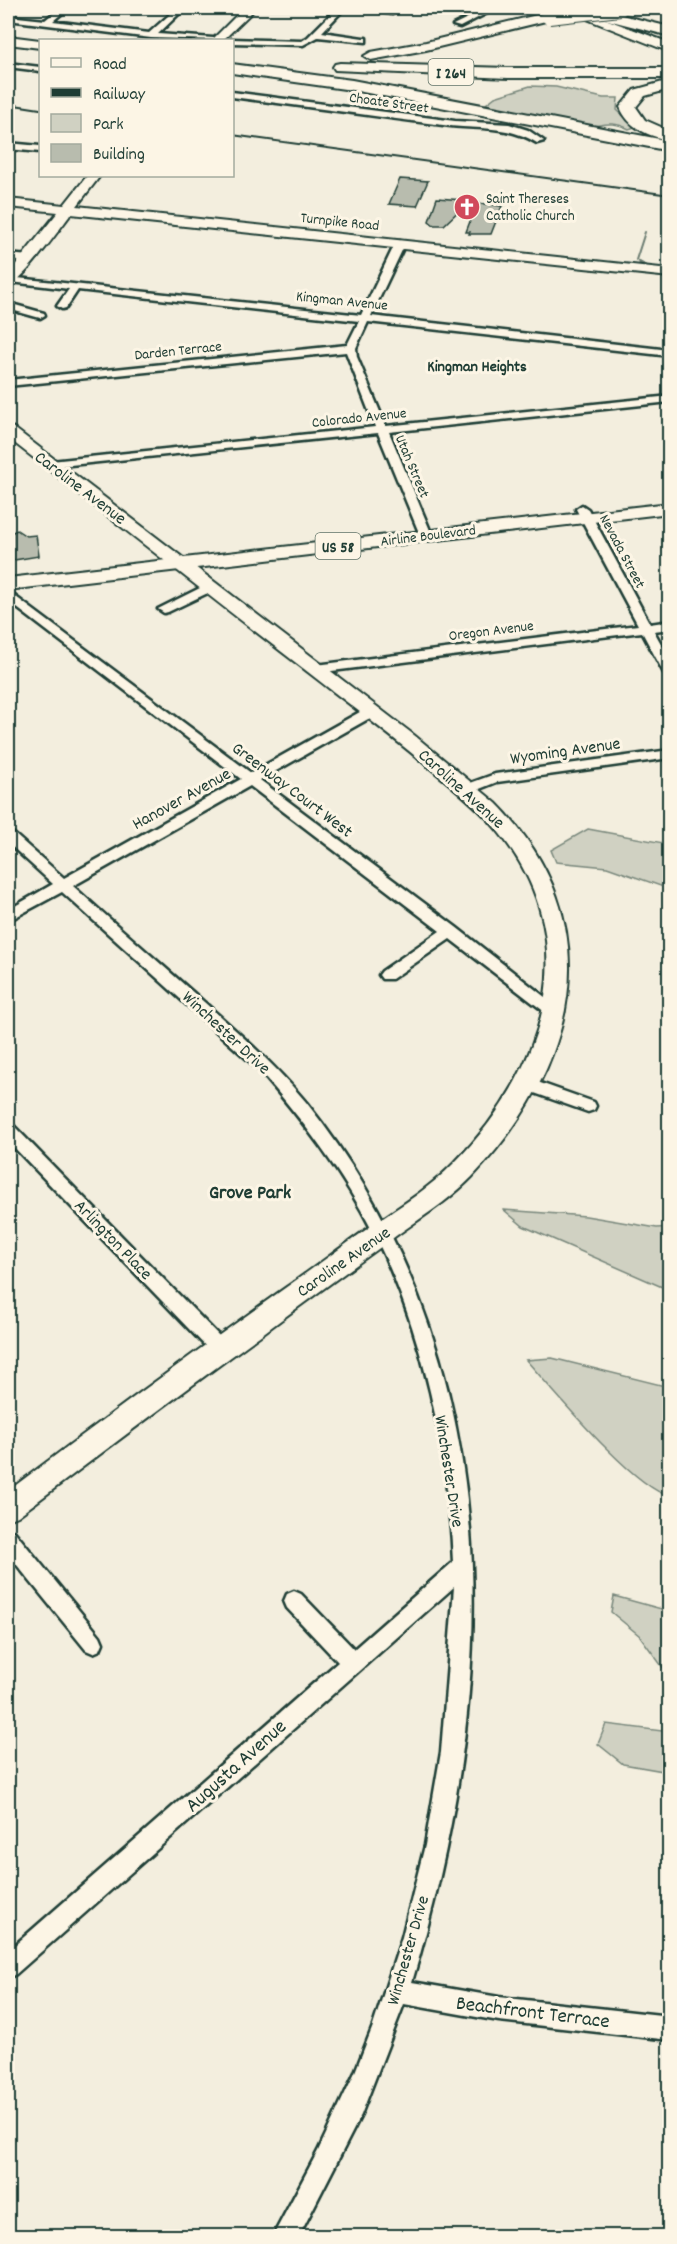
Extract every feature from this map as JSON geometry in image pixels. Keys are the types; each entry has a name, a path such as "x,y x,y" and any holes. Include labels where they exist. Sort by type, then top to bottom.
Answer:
{"highway":[{"path":"326,59 405,51 549,16 620,8"},
{"path":"601,14 669,32"},
{"path":"8,40 39,44"},
{"path":"8,47 39,51"},
{"path":"234,60 285,60"},
{"name":"I 264","path":"234,60 450,72 669,73"},
{"path":"234,68 352,85 669,146"},
{"name":"I 264","path":"234,68 420,78 669,82"},
{"path":"669,82 637,95 628,107 637,122 669,136"}],"main road":[{"path":"566,8 669,48"},
{"path":"582,8 669,41"},
{"name":"Airline Boulevard","path":"8,584 174,560 584,513 669,499"},
{"name":"Airline Boulevard","path":"584,513 669,508"},
{"name":"Airline Boulevard","path":"8,574 174,560"}],"street":[{"path":"46,23 64,8"},
{"path":"151,36 182,8"},
{"path":"216,39 250,8"},
{"path":"234,41 297,44 307,41 341,8"},
{"path":"363,8 392,12"},
{"path":"457,25 491,8"},
{"path":"8,18 151,36 199,39"},
{"path":"315,34 363,40"},
{"path":"8,64 39,69"},
{"name":"Choate Street","path":"234,94 454,124 509,128 525,132 540,141"},
{"path":"8,146 39,149"},
{"path":"9,280 92,177"},
{"name":"Turnpike Road","path":"8,203 669,273"},
{"path":"351,348 400,244"},
{"path":"8,257 28,259"},
{"name":"Kingman Avenue","path":"9,280 669,352"},
{"path":"62,306 76,286"},
{"path":"8,306 40,315"},
{"name":"Darden Terrace","path":"8,383 351,348"},
{"name":"Utah Street","path":"351,348 352,357 381,430 424,531"},
{"name":"Colorado Avenue","path":"51,464 669,399"},
{"name":"Caroline Avenue","path":"8,431 372,711 501,820 518,840 532,862 549,899 559,949 560,976 556,1012 550,1037 529,1085 502,1126 461,1172 426,1203 220,1349 8,1507"},
{"name":"Nevada Street","path":"584,513 669,673"},
{"path":"164,609 210,587"},
{"name":"Greenway Court West","path":"8,595 556,1012"},
{"name":"Oregon Avenue","path":"316,669 669,625"},
{"name":"Hanover Avenue","path":"8,916 372,711"},
{"name":"Wyoming Avenue","path":"467,789 495,778 669,754"},
{"name":"Winchester Drive","path":"8,836 266,1067 294,1098 332,1148 382,1233 404,1283 435,1383 458,1504 464,1587 456,1721 445,1798 416,1927 397,1991 353,2104 286,2236"},
{"path":"387,975 451,932"},
{"path":"529,1085 588,1106"},
{"name":"Arlington Place","path":"8,1131 220,1349"},
{"path":"8,1539 93,1643"},
{"name":"Augusta Avenue","path":"8,1965 463,1566"},
{"path":"294,1601 352,1662"},
{"name":"Beachfront Terrace","path":"397,1991 499,2009 669,2028"}],"green space":[{"path":"530,86 556,87 603,98 618,98 617,110 635,127 629,129 609,124 585,127 532,117 486,104 495,97"},
{"path":"588,829 669,844 669,889 607,867 556,862 551,850"},
{"path":"504,1210 586,1216 657,1228 669,1227 669,1290 523,1226"},
{"path":"552,1358 669,1387 669,1496 654,1489 615,1457 526,1360"},
{"path":"614,1596 669,1611 669,1676 640,1636 611,1612"},
{"path":"669,1716 669,1772 623,1764 598,1744 606,1724 662,1731"}],"building":[{"path":"400,179 428,181 417,206 389,204"},
{"path":"437,198 468,202 444,225 434,225 429,221"},
{"path":"477,203 502,206 491,234 466,232"},
{"path":"17,530 26,536 36,535 39,556 8,561 8,534"}],"waterway":[{"path":"643,264 636,260 645,232"},
{"path":"640,263 647,267"},
{"path":"660,275 670,281"}],"railway":[{"path":"8,104 39,109"},
{"path":"234,135 670,195"}],"place":[{"name":"Saint Thereses Catholic Church","path":"467,207"}],"district":[{"name":"Kingman Heights","path":"477,365"},
{"name":"Grove Park","path":"250,1191"}]}
